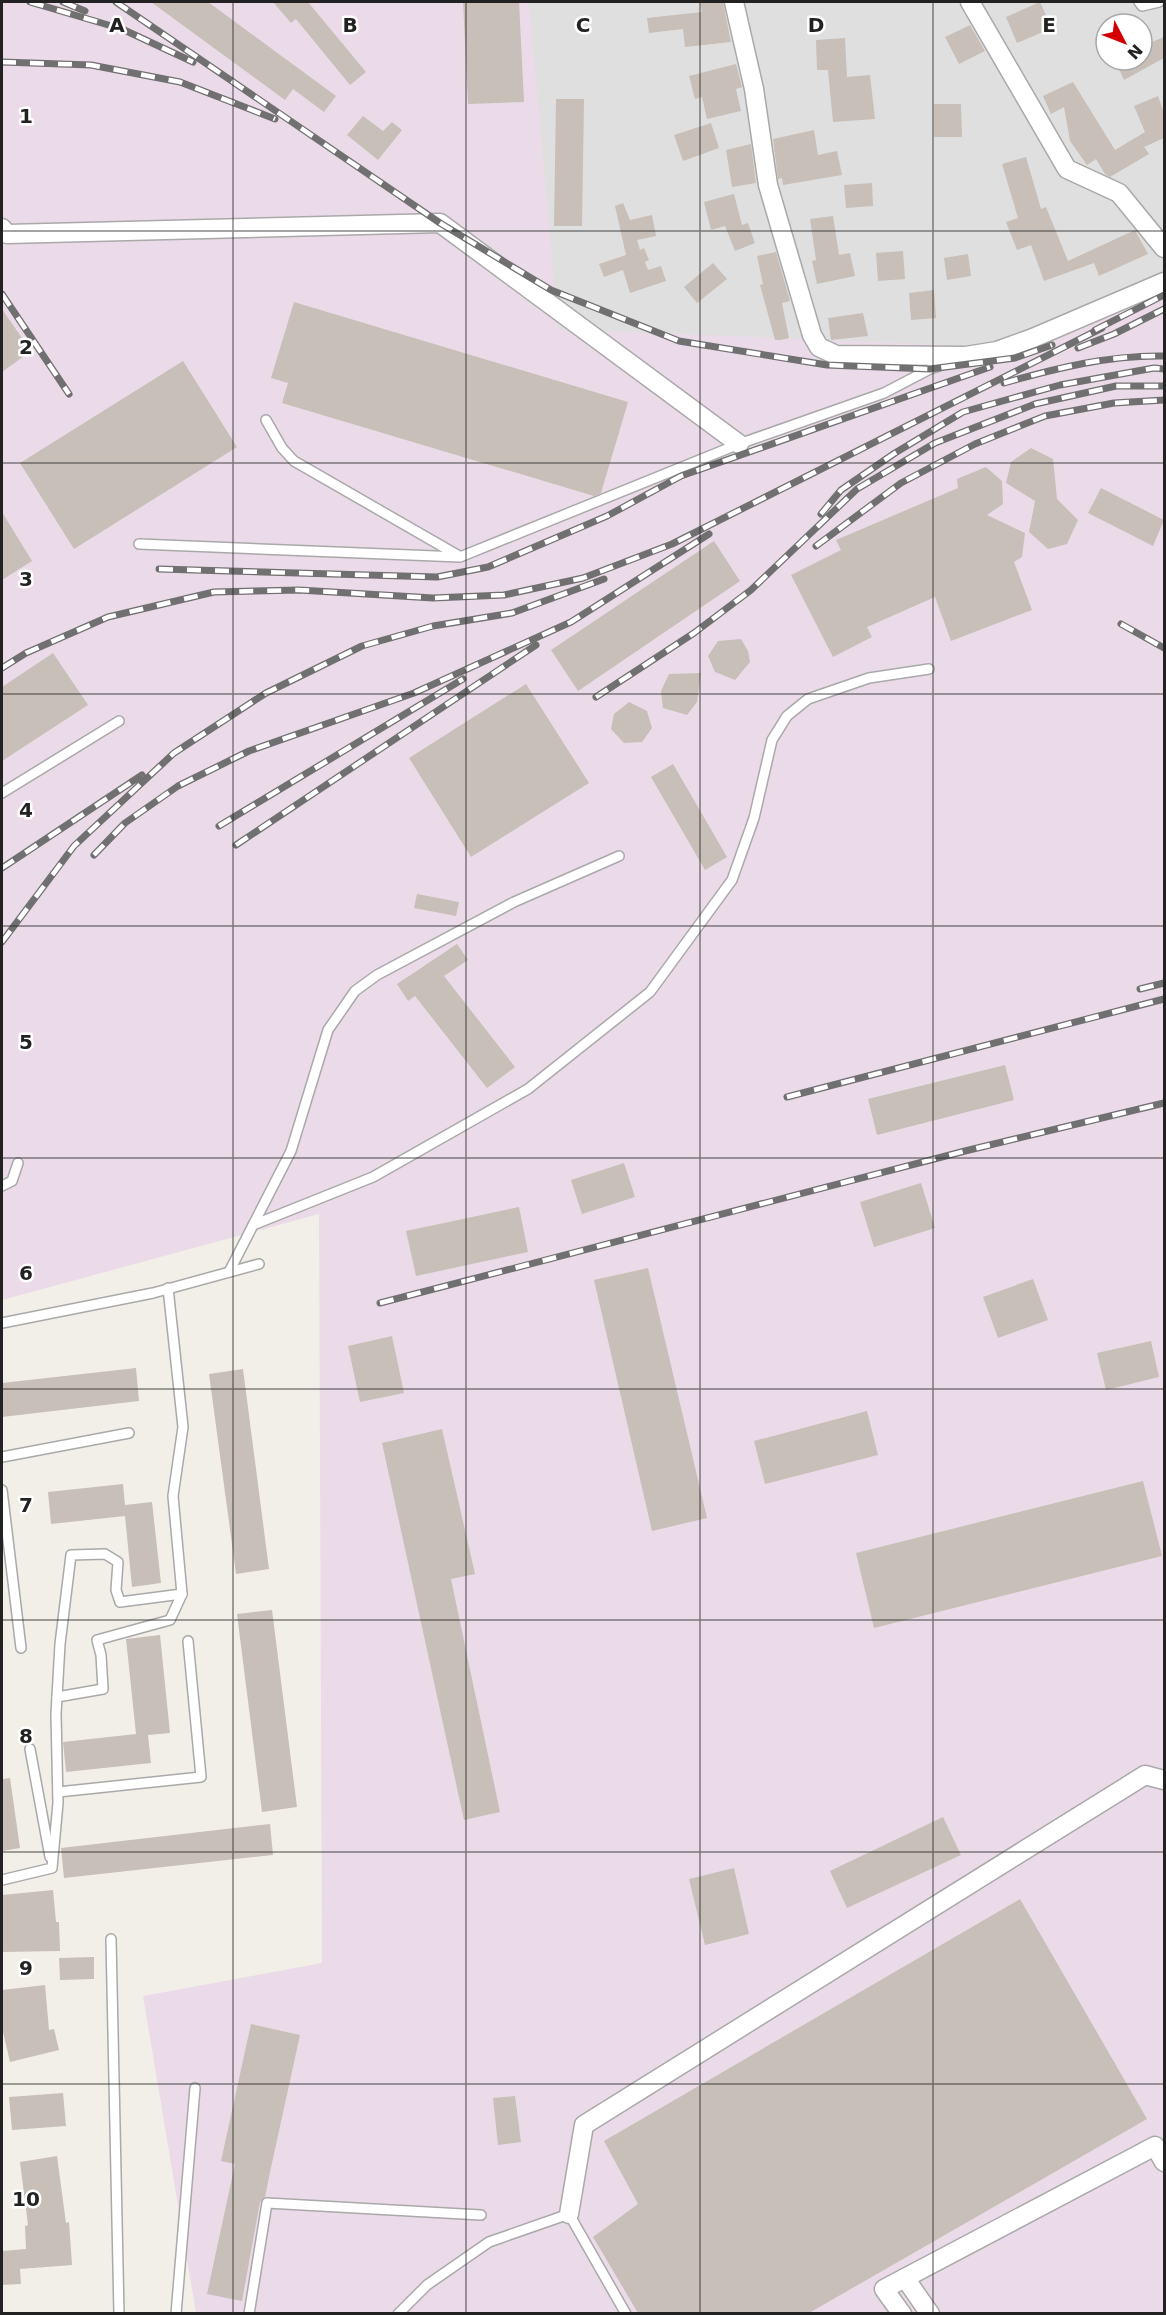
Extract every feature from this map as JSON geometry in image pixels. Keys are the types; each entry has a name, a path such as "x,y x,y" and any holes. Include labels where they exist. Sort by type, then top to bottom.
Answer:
{"street":[{"path":"734,2 754,89 768,185 812,335 819,347 836,355 966,356 997,351 1164,282"},
{"path":"969,2 1067,169 1119,193 1164,248"},
{"path":"2,228 7,234 440,223 740,444"},
{"path":"569,2214 584,2125 1145,1774 1164,1780"},
{"path":"902,2313 884,2289 1155,2146 1164,2162"},
{"path":"905,2278 930,2313"}],"lane":[{"path":"1139,2 1142,6 1159,2"},
{"path":"139,544 460,557 740,444 884,393 930,369 966,356"},
{"path":"266,420 282,448 294,461 460,557"},
{"path":"253,1225 373,1177 528,1089 650,992 732,880 754,818 771,740 788,716 808,699 869,678 929,669"},
{"path":"2,793 119,721"},
{"path":"229,1272 291,1151 328,1030 355,991 377,975 514,902 619,856"},
{"path":"2,1186 12,1181 18,1163"},
{"path":"2,1323 168,1288 259,1264"},
{"path":"57,1697 103,1689 101,1655 97,1640 170,1620 182,1593 173,1496 183,1427 168,1288"},
{"path":"2,1457 129,1433"},
{"path":"2,1490 21,1648"},
{"path":"52,1868 58,1792 57,1697 71,1555 105,1554 118,1562 116,1590 120,1602 182,1593"},
{"path":"58,1792 201,1777 188,1641"},
{"path":"30,1749 52,1868"},
{"path":"2,1880 52,1868"},
{"path":"111,1939 119,2313"},
{"path":"176,2313 195,2088"},
{"path":"249,2313 267,2204 481,2215"},
{"path":"398,2313 427,2285 489,2241 569,2214 626,2313"}],"shaded area":[{"path":"2,2 529,2 558,329 995,347 1164,283 1164,2313 196,2313 143,1996 322,1963 319,1214 2,1300"},
{"path":"23,2 1164,2 1164,333 690,446"}],"building":[{"path":"151,2 208,2 336,96 324,112 293,89 285,100"},
{"path":"273,2 308,2 366,72 350,85 296,19 291,23"},
{"path":"463,2 519,2 524,102 468,104"},
{"path":"700,2 723,2 731,42 685,47 683,29 649,33 647,18 702,12"},
{"path":"1040,2 1052,28 1017,43 1006,17"},
{"path":"970,25 985,51 959,64 945,37"},
{"path":"1164,37 1164,58 1154,64 1154,41"},
{"path":"845,38 847,77 870,75 875,119 833,122 828,70 817,70 816,40"},
{"path":"736,64 742,87 736,89 741,111 707,119 702,97 695,99 689,76"},
{"path":"1120,72 1139,72 1124,80"},
{"path":"1073,82 1115,150 1145,132 1134,106 1158,96 1164,113 1164,138 1144,147 1149,154 1110,177 1105,174 1096,159 1087,165 1070,141 1064,107 1051,114 1043,96"},
{"path":"556,99 584,99 582,226 554,226"},
{"path":"934,104 961,104 962,137 934,137"},
{"path":"363,116 383,131 392,122 402,130 378,160 347,135"},
{"path":"711,123 719,148 683,161 674,135"},
{"path":"814,130 818,155 837,151 842,175 783,185 782,178 778,179 773,139"},
{"path":"751,144 756,183 732,187 726,150"},
{"path":"1026,157 1041,209 1046,207 1068,261 1135,230 1148,254 1099,276 1094,263 1044,281 1031,245 1017,250 1006,222 1018,218 1002,164"},
{"path":"872,183 873,206 846,208 844,185"},
{"path":"734,194 742,225 748,223 755,243 735,251 725,226 711,230 704,202"},
{"path":"623,203 630,220 652,215 656,236 637,240 640,250 644,248 649,260 645,262 648,270 661,266 666,281 630,293 623,270 604,277 599,264 626,255 615,206"},
{"path":"833,216 839,255 850,253 855,276 817,284 812,261 816,260 810,219"},
{"path":"903,251 905,279 878,281 876,253"},
{"path":"776,252 790,301 782,303 789,338 781,340 775,340 760,285 763,284 757,256"},
{"path":"968,254 971,276 947,280 944,258"},
{"path":"713,263 727,279 697,303 684,287"},
{"path":"934,290 936,318 911,320 909,293"},
{"path":"294,302 628,402 601,493 594,496 282,403 288,383 271,378"},
{"path":"2,309 31,351 2,372"},
{"path":"863,313 868,336 831,340 828,318"},
{"path":"183,361 237,447 74,549 20,463"},
{"path":"1031,448 1053,459 1057,499 1078,520 1067,544 1048,549 1029,532 1035,501 1006,483 1011,462"},
{"path":"986,467 1002,481 1003,504 987,515 1025,533 1022,557 1014,562 1032,610 951,641 935,597 867,627 872,637 833,657 791,575 841,550 836,540 958,488 957,479"},
{"path":"1101,488 1164,520 1153,546 1088,513"},
{"path":"2,512 32,561 2,580"},
{"path":"714,541 740,581 578,691 551,650"},
{"path":"741,639 748,651 750,662 735,680 715,672 708,656 718,641"},
{"path":"53,653 88,705 2,761 2,687"},
{"path":"701,673 697,702 687,715 663,708 661,691 669,674"},
{"path":"526,684 589,783 471,857 409,758"},
{"path":"629,702 647,711 652,728 642,742 624,743 611,729 614,714"},
{"path":"673,764 727,857 705,870 651,777"},
{"path":"417,894 459,902 456,916 414,908"},
{"path":"457,944 468,960 444,976 515,1067 487,1088 415,996 408,1001 397,984"},
{"path":"1005,1065 1014,1100 877,1135 868,1099"},
{"path":"624,1163 635,1197 582,1214 571,1180"},
{"path":"921,1183 935,1228 874,1247 860,1202"},
{"path":"519,1207 528,1252 416,1276 406,1231"},
{"path":"648,1268 707,1518 652,1531 594,1280"},
{"path":"1033,1279 1048,1320 998,1338 983,1297"},
{"path":"392,1336 404,1393 360,1402 348,1346"},
{"path":"1151,1341 1159,1377 1106,1390 1097,1353"},
{"path":"136,1368 139,1401 2,1417 2,1383"},
{"path":"243,1369 269,1569 236,1574 209,1374"},
{"path":"867,1411 878,1455 765,1484 754,1441"},
{"path":"442,1429 475,1574 451,1579 500,1812 464,1820 382,1443"},
{"path":"1143,1481 1162,1556 874,1628 856,1553"},
{"path":"123,1484 125,1505 152,1502 161,1583 132,1587 125,1516 51,1524 48,1492"},
{"path":"272,1610 297,1807 262,1812 237,1614"},
{"path":"160,1635 170,1733 148,1735 151,1763 66,1772 63,1742 136,1734 126,1639"},
{"path":"10,1778 20,1848 2,1851 2,1779"},
{"path":"943,1817 961,1855 847,1908 830,1871"},
{"path":"270,1824 273,1855 64,1878 61,1848"},
{"path":"734,1868 749,1934 705,1945 689,1879"},
{"path":"53,1890 56,1922 59,1922 60,1951 2,1952 2,1895"},
{"path":"1020,1899 1147,2119 809,2313 638,2313 593,2237 638,2204 604,2141"},
{"path":"94,1957 94,1979 60,1980 59,1958"},
{"path":"45,1985 49,2030 54,2029 59,2050 10,2062 3,2032 2,1990"},
{"path":"251,2024 300,2035 265,2197 260,2202 242,2301 207,2294 235,2164 221,2161"},
{"path":"63,2093 66,2126 12,2130 9,2097"},
{"path":"515,2096 521,2142 498,2145 493,2098"},
{"path":"57,2156 66,2223 69,2222 72,2265 20,2269 21,2284 2,2285 2,2251 26,2249 25,2226 28,2225 20,2162"}],"railway":[{"path":"30,2 122,29 193,62"},
{"path":"63,2 85,11"},
{"path":"116,2 440,223 551,290 679,341 827,365 930,369 1015,358 1052,345"},
{"path":"2,62 91,65 180,82 275,119"},
{"path":"2,294 69,394"},
{"path":"1095,330 1164,295"},
{"path":"1078,348 1114,334 1164,309"},
{"path":"2,668 26,653 108,617 214,592 299,590 433,598 504,595 583,578 672,544 1102,328"},
{"path":"1004,383 1103,360 1164,356"},
{"path":"159,569 437,577 488,567 607,516 681,476 990,367"},
{"path":"821,514 841,490 895,453 963,412 1060,385 1154,368 1164,369"},
{"path":"596,697 694,633 751,590 857,489 935,443 1035,404 1116,386 1164,386"},
{"path":"816,546 901,483 975,444 1045,416 1114,403 1164,400"},
{"path":"94,855 125,823 178,786 249,751 414,693 571,622 709,534"},
{"path":"2,942 74,846 174,753 266,693 362,646 433,626 512,613 604,579"},
{"path":"1121,624 1164,648"},
{"path":"236,845 536,645"},
{"path":"219,826 463,679"},
{"path":"2,868 142,775"},
{"path":"1140,989 1164,983"},
{"path":"787,1097 1164,999"},
{"path":"380,1303 965,1151 1164,1103"}]}
